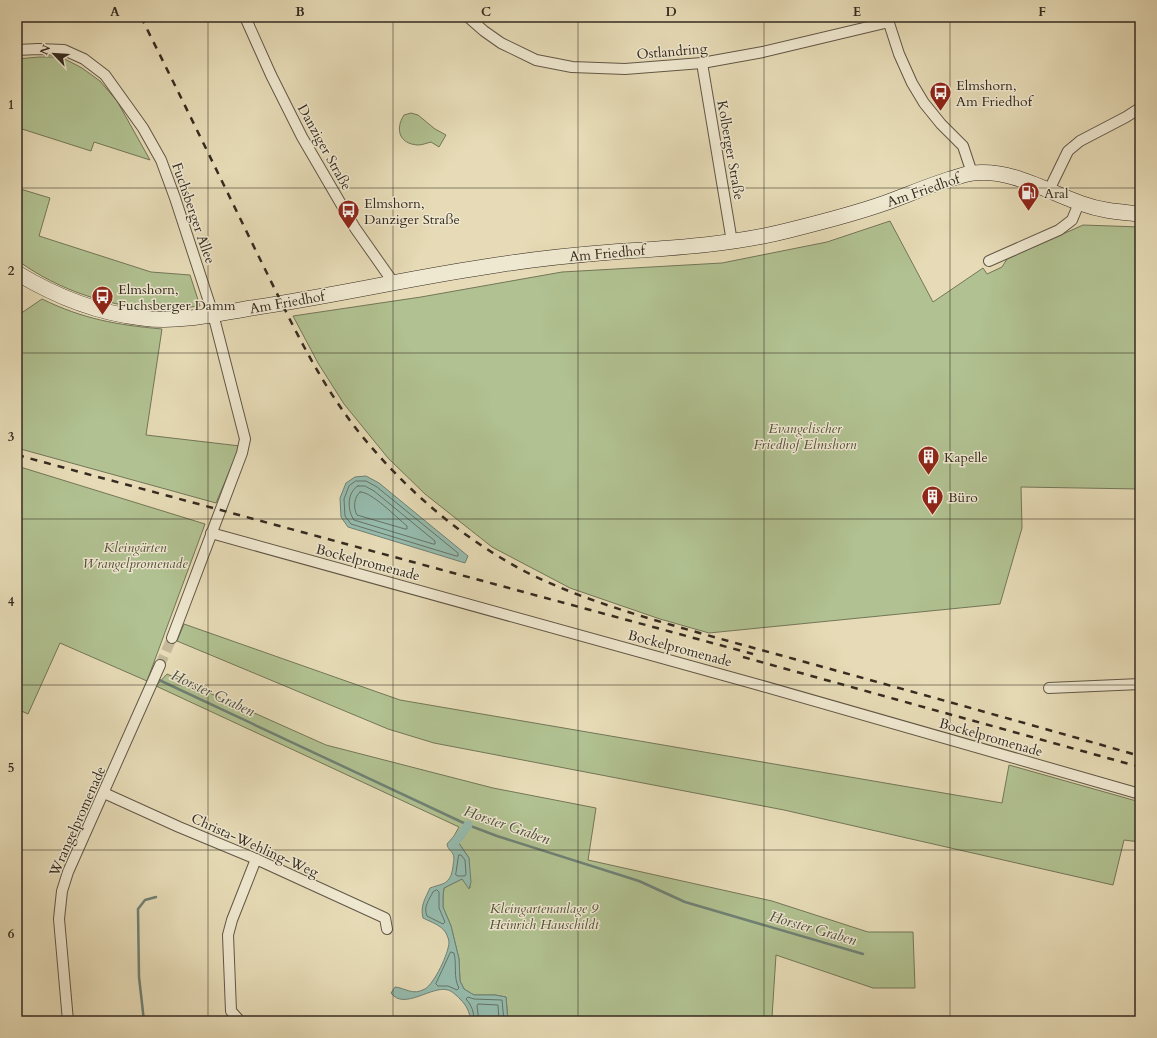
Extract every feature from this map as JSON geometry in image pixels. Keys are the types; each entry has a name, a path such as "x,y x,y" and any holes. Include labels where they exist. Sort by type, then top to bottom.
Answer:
{"street":[{"name":"Danziger Straße","path":"245,17 271,75 302,137 355,228 394,282"},
{"name":"Ostlandring","path":"468,17 501,43 536,60 572,67 625,69 702,63 763,52 888,20"},
{"path":"888,20 899,54 912,83 924,103 941,124 963,146 972,173"},
{"name":"Fuchsberger Allee","path":"17,50 64,50 84,59 105,75 122,96 143,128 161,160 213,314 245,439 242,453 219,509 211,533"},
{"name":"Kolberger Straße","path":"702,63 732,242"},
{"path":"1049,190 1068,151 1080,141 1140,108"},
{"name":"Am Friedhof","path":"17,273 62,297 104,311 143,319 175,318 282,304 394,282 518,262 608,252 675,248 732,242 795,229 882,204 928,186 972,173 995,174 1034,183 1079,203 1110,211 1140,214"},
{"path":"989,261 1059,230 1072,220 1079,203"},
{"path":"172,638 211,533"},
{"name":"Bockelpromenade","path":"211,533 744,680 1140,794"},
{"name":"Wrangelpromenade","path":"68,1021 59,919 62,891 68,872 160,665"},
{"path":"1049,688 1140,684"},
{"name":"Christa-Wehling-Weg","path":"104,793 179,827 256,859 384,918 387,929"},
{"path":"240,1021 231,1011 228,935 232,920 256,859"}],"green space":[{"path":"61,57 82,68 100,81 117,101 150,160 94,142 91,151 22,129 17,144 17,59"},
{"path":"411,113 418,115 435,129 446,135 439,147 431,142 420,145 412,144 403,139 399,130 401,120 404,115"},
{"path":"17,188 50,198 39,236 151,272 190,275 200,306 170,309 146,308 107,302 69,289 33,271 17,260"},
{"name":"Evangelischer Friedhof Elmshorn","path":"890,221 933,302 983,268 987,274 1002,267 1007,259 1083,225 1140,227 1140,489 1021,487 1022,528 1000,604 709,633 660,619 570,588 492,547 425,494 388,458 344,404 318,363 293,316 421,297 562,272 722,263 827,242"},
{"path":"42,299 72,312 100,320 162,329 146,435 240,446 216,503 17,448 17,316"},
{"name":"Kleingärten Wrangelpromenade","path":"17,466 205,524 147,681 60,643 28,714 17,709"},
{"path":"184,624 400,700 1002,803 1009,765 1140,802 1140,842 1124,840 1113,885 784,810 434,743 388,729 177,641"},
{"name":"Kleingartenanlage 9 Heinrich Hauschildt","path":"167,674 326,745 493,788 596,808 588,860 772,901 868,932 913,932 915,988 873,988 776,955 772,1017 708,1016 707,1021 508,1021 506,997 495,995 474,995 464,989 460,981 459,959 451,926 443,907 444,888 462,879 470,888 469,858 454,836 459,827 156,686"}],"water":[{"path":"366,476 379,483 468,556 465,563 348,527 341,517 340,498 346,483 355,477"},
{"path":"454,836 469,858 471,882 469,889 462,879 444,888 443,896 443,907 451,926 459,959 460,981 464,989 474,995 495,995 506,997 508,1021 471,1021 464,1004 451,991 448,990 441,989 411,999 397,998 391,993 395,987 413,992 425,989 437,975 447,953 449,942 447,935 439,926 423,918 422,910 430,888 446,882 452,873 454,857 447,844"}],"waterway":[{"name":"Horster Graben","path":"157,679 468,825 497,836 639,881 685,902 863,954"},
{"path":"457,840 468,825"},
{"path":"144,1021 139,977 138,909 145,900 156,897"}],"tunnel":[{"path":"160,665 172,638"}],"railway":[{"path":"141,17 304,347 331,393 346,415 379,456 417,494 458,529 480,545 526,572 587,598 619,609 689,630 1140,756"},
{"path":"17,455 753,654"},
{"path":"743,657 1140,767"}],"place":[{"name":"Elmshorn, Am Friedhof","path":"940,112"},
{"name":"Aral","path":"1029,212"},
{"name":"Elmshorn, Danziger Straße","path":"349,230"},
{"name":"Elmshorn, Fuchsberger Damm","path":"102,316"},
{"name":"Kapelle","path":"929,476"},
{"name":"Büro","path":"932,516"}]}
